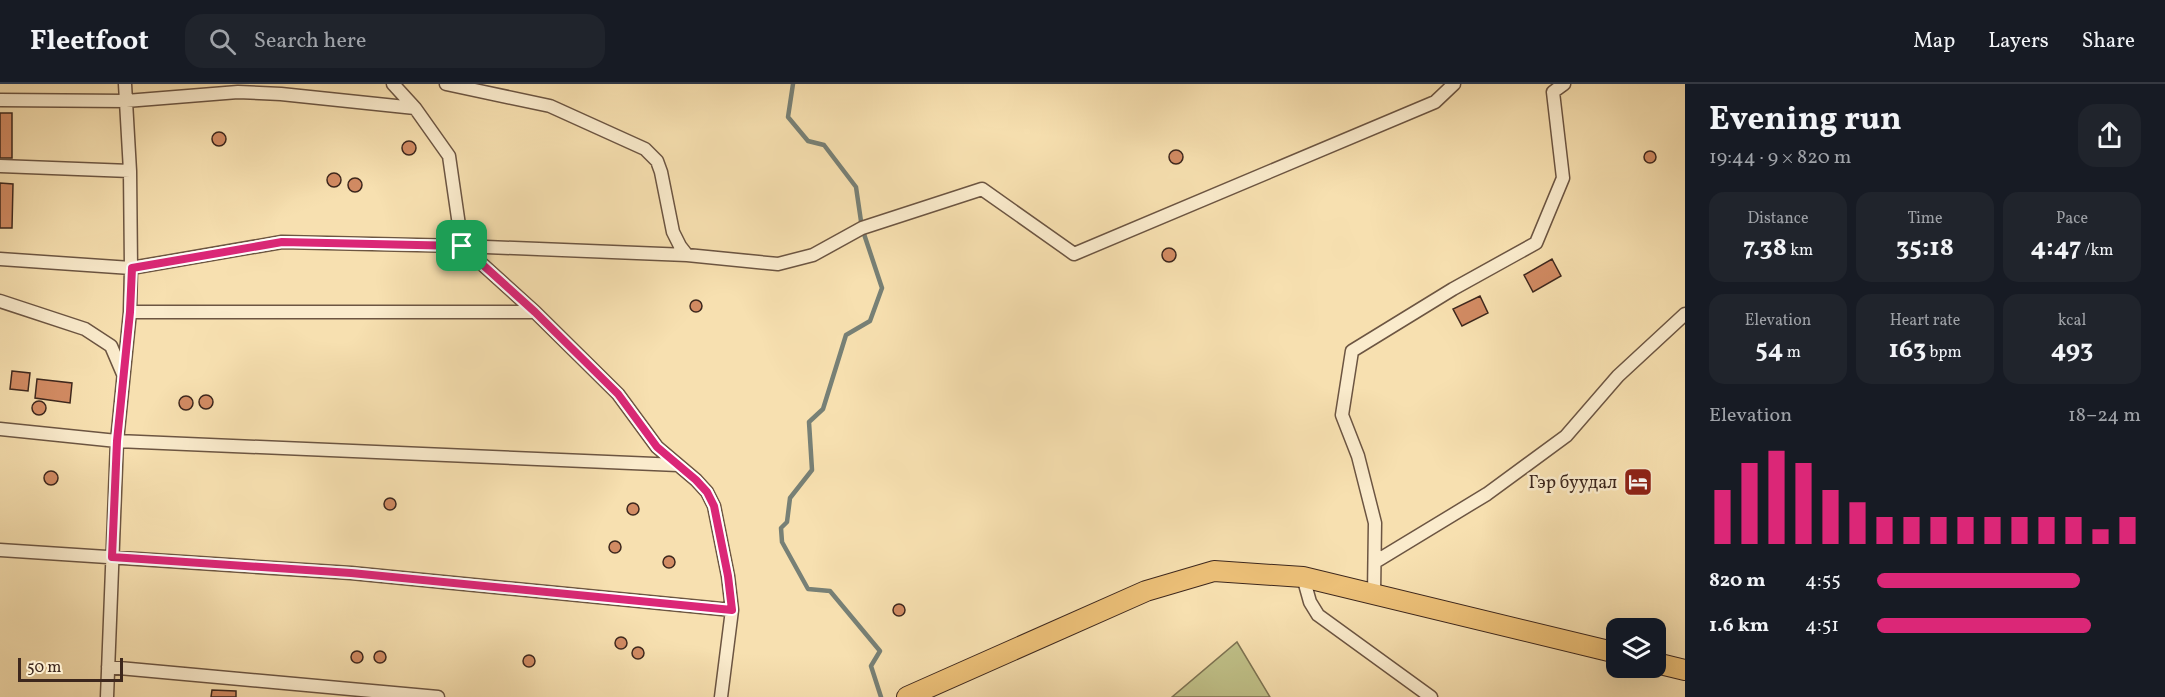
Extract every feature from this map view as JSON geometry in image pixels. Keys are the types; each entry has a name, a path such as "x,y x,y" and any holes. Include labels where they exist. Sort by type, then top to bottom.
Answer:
{"highway":[{"path":"907,697 1146,591 1214,571 1303,577 1606,650"},
{"path":"1666,665 1685,670"}],"street":[{"path":"107,697 117,441 130,312 132,268 125,84"},
{"path":"393,84 415,108 449,156 462,246 535,312 618,394 657,447 707,492 714,506 728,576 732,610 721,697"},
{"path":"446,84 550,106 645,149 657,161 673,232 687,255"},
{"path":"0,259 132,268 282,242 687,255 778,264 813,255 862,228 982,189 1074,254 1435,102 1454,84"},
{"path":"1374,594 1375,523 1358,456 1342,415 1352,351 1453,289 1536,243 1563,178 1553,93 1564,84"},
{"path":"0,99 126,101 238,92 281,94 415,108"},
{"path":"0,166 130,171"},
{"path":"0,301 85,329 111,346 123,375"},
{"path":"130,312 535,312"},
{"path":"1375,562 1487,494 1566,436 1618,376 1685,314"},
{"path":"0,429 117,441 678,465"},
{"path":"0,550 351,573 732,610"},
{"path":"1303,577 1310,602 1318,615 1431,697"},
{"path":"108,667 438,697"}],"green space":[{"path":"1237,642 1270,697 1172,697"}],"building":[{"path":"0,113 12,113 12,158 0,158"},
{"path":"216,132 222,132 226,139 222,146 216,146 212,142 212,136"},
{"path":"409,141 414,143 416,148 414,153 409,155 404,153 402,148 404,143"},
{"path":"1176,150 1181,152 1183,157 1181,162 1176,164 1171,162 1169,157 1171,152"},
{"path":"1652,151 1656,157 1652,163 1648,163 1644,155"},
{"path":"334,173 339,175 341,180 339,185 334,187 329,185 327,180 329,175"},
{"path":"352,178 358,178 362,185 358,192 352,192 348,188 348,182"},
{"path":"0,183 13,184 12,228 0,228"},
{"path":"1169,248 1174,250 1176,255 1174,260 1169,262 1164,260 1162,255 1164,250"},
{"path":"1552,259 1561,276 1533,292 1524,275"},
{"path":"1480,296 1488,313 1462,326 1453,309"},
{"path":"698,300 701,301 701,311 694,312 691,311 690,304 691,301"},
{"path":"12,371 30,373 28,391 10,389"},
{"path":"37,379 72,383 70,403 35,398"},
{"path":"203,395 209,395 213,402 209,409 203,409 199,405 199,399"},
{"path":"186,396 191,398 193,403 191,408 186,410 181,408 179,403 181,398"},
{"path":"36,401 42,401 46,408 42,415 36,415 32,411 32,405"},
{"path":"48,471 54,471 58,478 54,485 48,485 44,481 44,475"},
{"path":"392,498 395,499 395,509 388,510 385,509 384,502 385,499"},
{"path":"635,503 638,504 638,514 631,515 628,514 627,507 628,504"},
{"path":"617,541 620,542 620,552 613,553 610,552 609,545 610,542"},
{"path":"671,556 674,557 674,567 667,568 664,567 663,560 664,557"},
{"path":"901,604 905,610 901,616 897,616 893,608"},
{"path":"623,637 626,638 626,648 619,649 616,648 615,641 616,638"},
{"path":"640,647 643,648 643,658 636,659 633,658 632,651 633,648"},
{"path":"359,651 362,652 362,662 355,663 352,662 351,655 352,652"},
{"path":"382,651 385,652 385,662 378,663 375,662 374,655 375,652"},
{"path":"531,655 534,656 534,666 527,667 524,666 523,659 524,656"},
{"path":"212,690 236,691 236,697 211,697"}],"waterway":[{"path":"793,84 788,117 808,141 824,145 856,187 862,228 882,288 870,321 846,335 823,409 809,422 812,470 790,498 787,522 781,528 782,542 808,589 830,591 880,651 871,666 881,697"}],"place":[{"name":"Гэр буудал","path":"1638,482"}],"route":[{"path":"282,242 462,246 535,312 618,394 657,447 707,492 714,506 728,576 732,610 351,573 112,557 117,441 130,312 132,268 282,242"}]}
